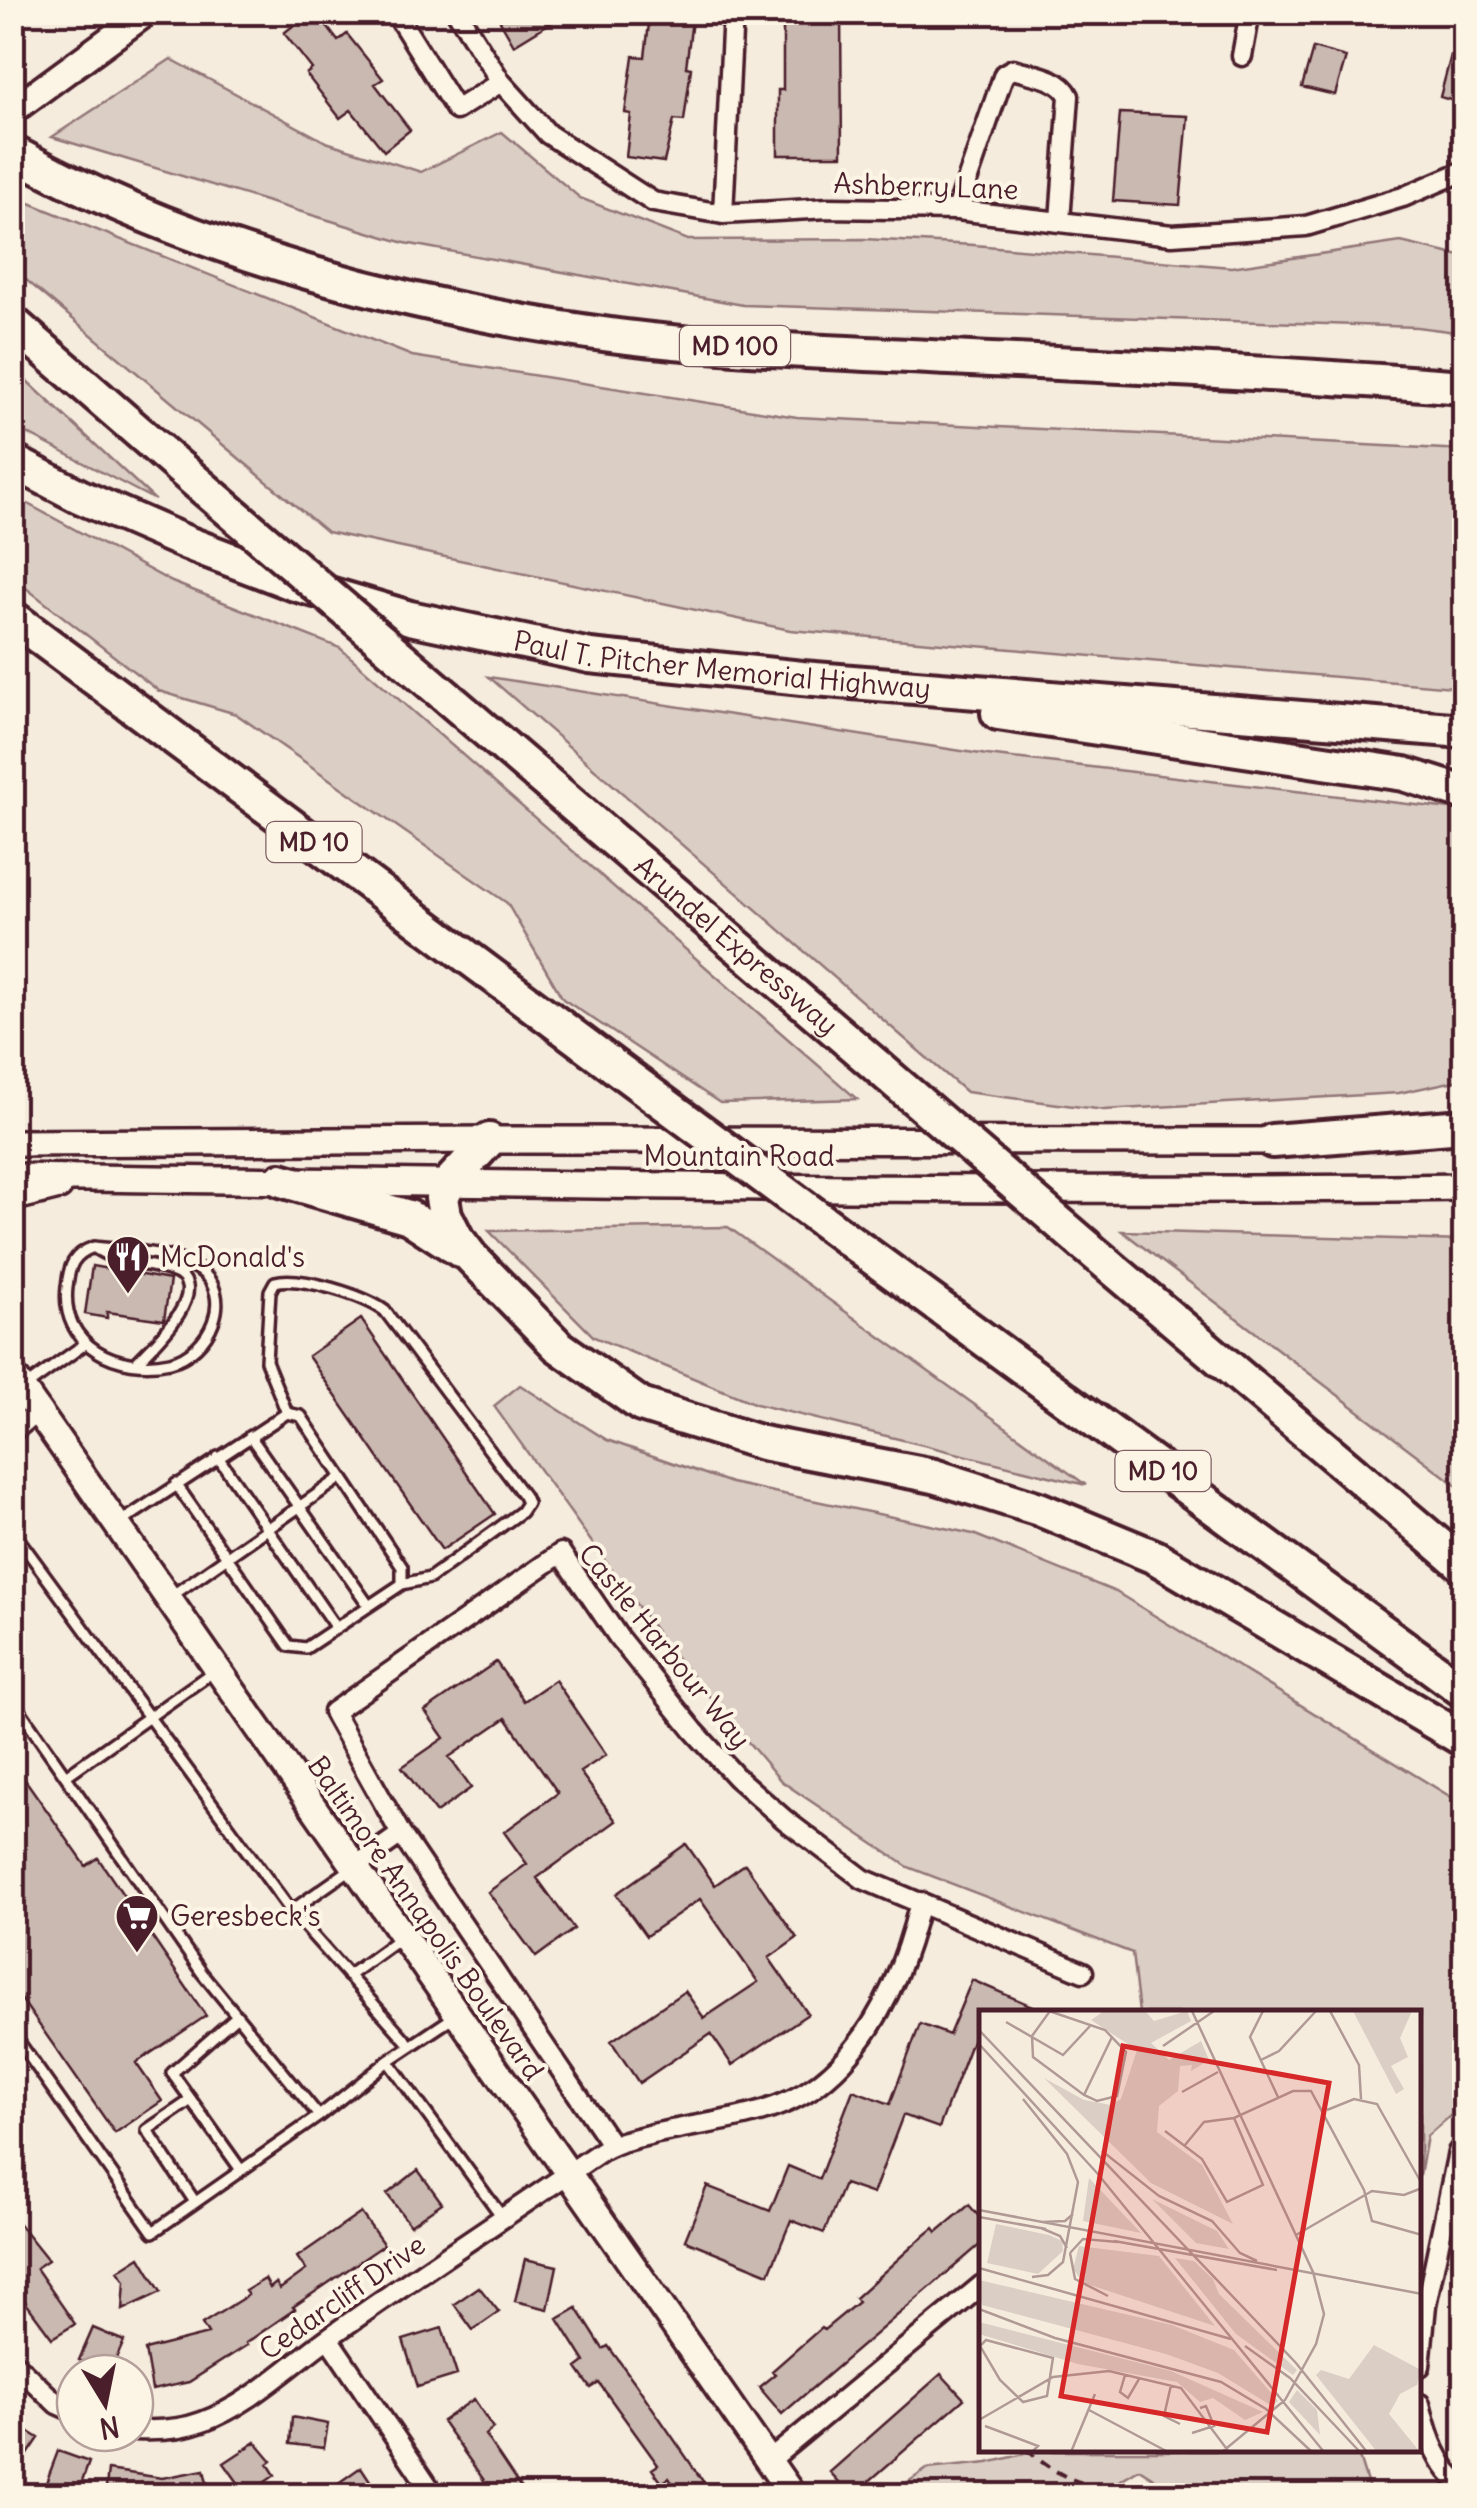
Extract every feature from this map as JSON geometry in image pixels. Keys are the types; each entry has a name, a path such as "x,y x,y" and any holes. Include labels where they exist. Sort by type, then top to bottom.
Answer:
{"highway":[{"name":"MD 100","path":"22,157 161,220 268,259 379,292 490,317 621,336 763,348 1464,387"},
{"name":"Arundel Expressway","path":"12,322 1464,1566"},
{"path":"1348,378 1464,378"},
{"name":"Paul T. Pitcher Memorial Highway","path":"12,461 79,496 187,543 296,584 410,618 590,656 802,678 1464,730"},
{"name":"MD 10","path":"12,617 862,1250 1464,1691"},
{"path":"802,678 1037,720 1404,774 1464,794"},
{"path":"1272,1141 1464,1126"},
{"path":"490,1140 448,1184 442,1198 445,1215 472,1258 558,1346 640,1405 762,1443 934,1476 1039,1509 1155,1558 1464,1740"},
{"path":"281,1180 408,1216 472,1258"}],"main road":[{"path":"12,111 147,12"},
{"name":"Mountain Road","path":"12,1143 1464,1142"},
{"name":"Mountain Road","path":"12,1177 1257,1190 1464,1187"},
{"path":"12,1202 19,1196 91,1178"},
{"name":"Baltimore Annapolis Boulevard","path":"24,1391 792,2496"}],"street":[{"path":"395,12 456,110 501,82"},
{"name":"Ashberry Lane","path":"457,12 501,82 548,134 653,202 723,214 828,208 957,210 1172,235 1306,226 1403,197 1464,171"},
{"path":"723,214 733,12"},
{"path":"1242,56 1250,12"},
{"path":"957,210 1004,74 1013,69 1050,79 1065,88 1069,96 1060,221"},
{"path":"12,1432 24,1391"},
{"name":"Castle Harbour Way","path":"611,2144 401,1834 333,1712 561,1553 619,1638 736,1778 785,1820 863,1878 1082,1972"},
{"path":"353,1868 401,1834"},
{"path":"568,2174 611,2144 710,2120 768,2111 818,2084 863,2037 888,1996 912,1937 920,1902"},
{"path":"1422,2345 1426,2304 1458,2152 1464,2146"},
{"name":"Cedarcliff Drive","path":"155,2431 202,2422 237,2405 568,2174"},
{"path":"769,2461 979,2287"},
{"path":"328,2338 436,2496"},
{"path":"12,2361 55,2403"},
{"path":"1422,2412 1429,2442 1449,2475 1464,2487"}],"lane":[{"path":"92,1247 118,1262 172,1271 186,1283 186,1300 180,1312 136,1363"},
{"path":"92,1247 168,1256 198,1269 212,1283 214,1324 204,1343 186,1358 136,1363 107,1358 85,1344 72,1327 65,1305 74,1258 92,1247"},
{"path":"176,1484 289,1646 306,1648 402,1584 430,1578 527,1504 385,1311 371,1300 290,1279 276,1282 270,1291 266,1360 287,1412"},
{"path":"24,1391 85,1344"},
{"path":"117,1525 287,1412 301,1416 342,1477 402,1567 402,1584"},
{"path":"250,1436 369,1606"},
{"path":"218,1457 336,1628"},
{"path":"168,1599 342,1477"},
{"path":"12,1530 291,1911 412,2046"},
{"path":"67,1775 216,1669"},
{"path":"12,1698 202,1973 319,2116"},
{"path":"291,1911 353,1868"},
{"path":"348,1976 402,1937"},
{"path":"12,2032 153,2232 456,2015"},
{"path":"237,2016 172,2073 241,2170"},
{"path":"388,2061 503,2218"},
{"path":"191,2100 147,2130 195,2202"}],"path":[{"path":"1030,2453 1090,2487 1112,2490 1142,2484 1157,2496"}],"shaded area":[{"path":"171,59 326,142 421,172 502,132 580,198 688,240 864,239 1231,267 1401,242 1464,257 1464,333 1417,327 743,305 405,243 52,137"},
{"path":"12,196 412,356 797,417 1464,450 1464,688 790,630 327,532 13,269"},
{"path":"13,368 155,500 13,426"},
{"path":"13,496 172,582 340,648 857,1099 720,1103 563,999 507,903 236,714 159,691 13,578"},
{"path":"489,677 987,755 1459,810 1464,815 1464,1079 1399,1093 1104,1110 966,1092"},
{"path":"728,1227 1086,1485 756,1404 594,1337 489,1231"},
{"path":"1122,1231 1464,1241 1464,1491"},
{"path":"520,1385 607,1440 731,1483 973,1534 1116,1592 1464,1805 1464,2104 1427,2136 1422,2165 1422,2010 1139,2010 1132,1953 908,1867 781,1781 664,1643 494,1406"},
{"path":"1028,2453 1358,2453 1371,2495 1180,2495 1139,2469 1095,2495 889,2495 927,2469 988,2463"}],"building":[{"path":"310,12 316,12 338,41 347,34 383,79 375,84 410,130 384,151 351,110 340,118 306,74 312,69 284,33"},
{"path":"495,12 568,12 514,45"},
{"path":"783,12 841,12 842,155 778,155"},
{"path":"650,15 692,20 684,121 674,120 664,162 626,157 631,114 625,113 633,56 645,57"},
{"path":"1459,25 1464,26 1464,104 1440,97"},
{"path":"1313,48 1346,57 1335,95 1302,87"},
{"path":"1120,113 1188,116 1180,205 1113,201"},
{"name":"McDonald's","path":"92,1266 170,1280 164,1320 107,1312 107,1318 85,1314"},
{"path":"361,1319 495,1514 442,1550 308,1356"},
{"path":"496,1662 524,1701 555,1680 606,1755 580,1772 616,1821 537,1878 574,1929 536,1957 488,1892 527,1864 504,1832 558,1793 506,1718 449,1757 471,1788 436,1813 402,1767 444,1738 425,1711"},
{"path":"12,1761 86,1866 98,1858 206,2016 136,2063 162,2101 115,2133 12,1986"},
{"path":"686,1844 715,1885 745,1864 797,1938 769,1958 808,2014 732,2065 711,2034 639,2083 611,2041 685,1991 704,2018 758,1982 700,1899 646,1936 616,1894"},
{"path":"972,1980 1041,2010 979,2010 979,2041 973,2038 939,2128 903,2115 873,2194 844,2184 824,2233 791,2220 769,2274 685,2240 707,2186 770,2211 788,2166 819,2179 853,2090 890,2104 920,2024 949,2035"},
{"path":"418,2170 442,2203 410,2225 387,2194"},
{"path":"969,2205 979,2217 979,2246 782,2414 759,2387 775,2374 772,2371 858,2302 855,2298 917,2242 934,2228 937,2232"},
{"path":"361,2213 384,2245 293,2307 247,2345 189,2382 155,2389 155,2353 145,2350 208,2334 202,2324 248,2295 245,2291 265,2279 270,2288 276,2283 280,2289 306,2270 297,2257"},
{"path":"12,2215 48,2260 36,2268 75,2324 52,2338 12,2284"},
{"path":"140,2257 161,2292 123,2310 125,2281 118,2271"},
{"path":"525,2259 557,2266 548,2309 515,2301"},
{"path":"479,2287 499,2312 473,2330 454,2304"},
{"path":"577,2308 603,2349 608,2346 636,2384 713,2496 681,2496 669,2478 662,2483 652,2469 658,2465 599,2383 591,2388 577,2368 585,2362 558,2319"},
{"path":"93,2328 124,2341 119,2353 82,2353"},
{"path":"442,2328 457,2375 418,2387 403,2340"},
{"path":"941,2374 964,2399 852,2496 830,2472"},
{"path":"474,2399 493,2428 485,2435 526,2496 495,2496 442,2421"},
{"path":"292,2417 328,2424 324,2448 290,2444"},
{"path":"12,2428 20,2433 23,2428 39,2438 12,2478"},
{"path":"256,2442 272,2461 268,2464 275,2475 247,2495 224,2463"},
{"path":"57,2453 89,2462 77,2496 64,2496 44,2488"},
{"path":"361,2467 380,2496 320,2496"},
{"path":"108,2470 162,2478 204,2470 210,2496 105,2496"}],"place":[{"name":"McDonald's","path":"128,1295"},
{"name":"Geresbeck's","path":"137,1954"}]}
